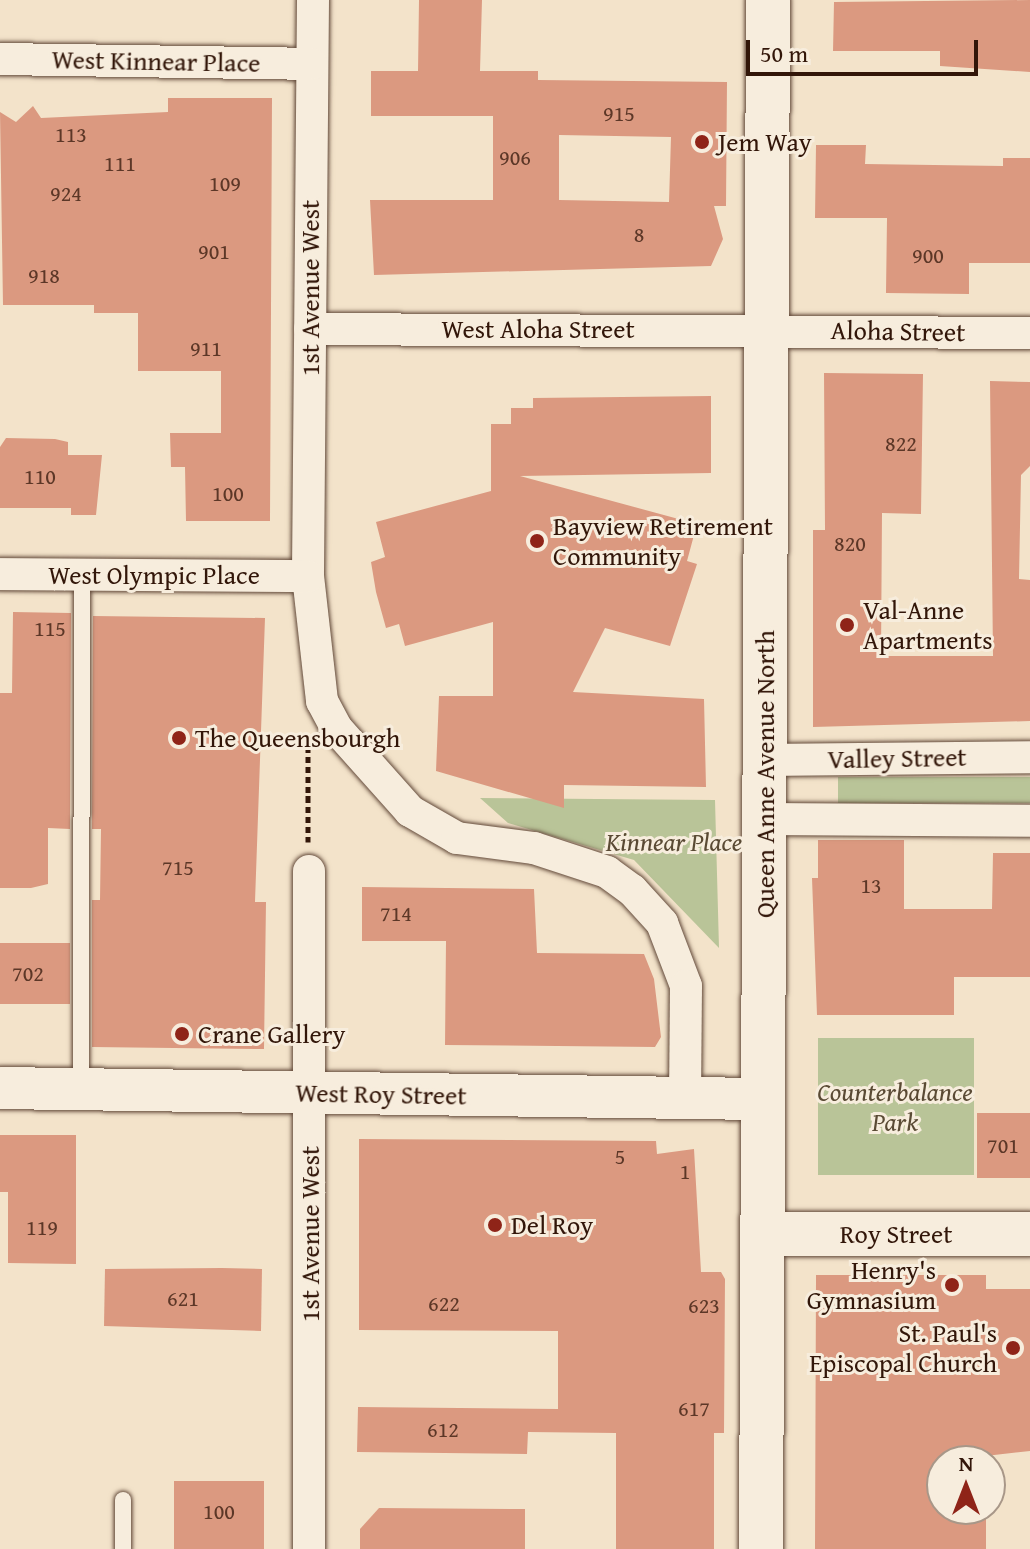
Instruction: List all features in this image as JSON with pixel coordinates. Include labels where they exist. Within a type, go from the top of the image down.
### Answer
[{"type":"main road","name":"Queen Anne Avenue North","points":[[761,1549],[768,0]]},
{"type":"main road","name":"Roy Street","points":[[762,1234],[1030,1234]]},
{"type":"street","name":"1st Avenue West","points":[[313,0],[308,576],[322,701],[337,729],[410,811],[457,838],[534,848],[607,872],[662,923],[686,986],[685,1098]]},
{"type":"street","name":"West Kinnear Place","points":[[0,59],[311,64]]},
{"type":"street","name":"West Aloha Street","points":[[310,329],[767,329]]},
{"type":"street","name":"Aloha Street","points":[[767,329],[1030,333]]},
{"type":"street","name":"West Olympic Place","points":[[0,574],[308,576]]},
{"type":"street","name":"Valley Street","points":[[764,760],[1030,757]]},
{"type":"street","points":[[765,819],[1030,821]]},
{"type":"street","name":"1st Avenue West","points":[[309,871],[309,1549]]},
{"type":"street","name":"West Roy Street","points":[[0,1088],[762,1099]]},
{"type":"lane","points":[[81,1089],[82,574]]},
{"type":"lane","points":[[123,1500],[123,1549]]},
{"type":"path","points":[[308,739],[308,835]]},
{"type":"green space","points":[[838,777],[1030,777],[1030,803],[838,803]]},
{"type":"green space","name":"Kinnear Place","points":[[480,798],[715,800],[719,948],[634,860],[508,823]]},
{"type":"green space","name":"Counterbalance Park","points":[[818,1038],[974,1038],[974,1175],[818,1175]]},
{"type":"building","points":[[419,0],[482,0],[480,71],[538,71],[538,80],[727,82],[726,206],[714,206],[723,239],[711,266],[374,275],[370,200],[493,200],[493,116],[371,116],[371,71],[418,71]],"holes":[[[559,135],[671,137],[669,202],[559,200]]]},
{"type":"building","points":[[1030,0],[1030,72],[940,66],[940,51],[833,51],[834,2]]},
{"type":"building","points":[[168,98],[272,98],[270,521],[186,521],[185,467],[171,467],[170,433],[221,433],[221,371],[138,371],[138,313],[94,313],[94,305],[3,305],[0,112],[16,122],[33,106],[41,118],[168,112]]},
{"type":"building","points":[[816,145],[866,145],[865,164],[1003,166],[1003,158],[1030,158],[1030,263],[969,263],[969,294],[886,293],[887,218],[815,218]]},
{"type":"building","points":[[824,373],[923,374],[921,514],[882,513],[881,656],[993,656],[990,381],[1030,382],[1030,466],[1021,475],[1019,579],[1030,580],[1030,721],[813,727],[813,530],[825,530]]},
{"type":"building","points":[[711,396],[711,473],[520,476],[697,524],[687,561],[697,564],[670,646],[605,628],[573,692],[704,699],[706,787],[564,785],[564,808],[436,771],[439,696],[493,696],[493,622],[405,646],[399,624],[386,628],[376,592],[371,562],[385,557],[376,522],[491,491],[491,424],[511,424],[511,408],[533,408],[533,398]]},
{"type":"building","points":[[6,438],[55,439],[68,442],[68,455],[102,455],[96,515],[71,515],[71,508],[0,508],[0,447]]},
{"type":"building","points":[[13,612],[71,613],[70,829],[48,828],[48,884],[31,888],[0,888],[0,693],[12,693]]},
{"type":"building","points":[[93,616],[265,618],[255,902],[266,902],[264,1049],[92,1047],[92,900],[100,900],[101,829],[92,829]]},
{"type":"building","points":[[818,840],[904,840],[904,909],[992,909],[993,853],[1030,853],[1030,977],[954,977],[954,1015],[817,1015],[812,878],[818,878]]},
{"type":"building","points":[[362,887],[534,889],[537,953],[644,954],[654,979],[661,1037],[655,1047],[445,1045],[446,941],[362,941]]},
{"type":"building","points":[[0,943],[70,943],[70,1004],[0,1004]]},
{"type":"building","points":[[977,1113],[1030,1113],[1030,1178],[977,1178]]},
{"type":"building","points":[[0,1135],[76,1135],[76,1264],[8,1263],[8,1192],[0,1192]]},
{"type":"building","points":[[359,1139],[656,1141],[657,1154],[694,1149],[701,1272],[721,1272],[725,1279],[724,1433],[714,1433],[714,1549],[616,1549],[616,1433],[528,1432],[527,1454],[357,1452],[358,1407],[558,1409],[558,1331],[359,1330]]},
{"type":"building","points":[[105,1269],[262,1269],[261,1331],[104,1326]]},
{"type":"building","points":[[816,1275],[986,1275],[986,1289],[1030,1289],[1030,1451],[1006,1454],[1006,1445],[926,1445],[926,1525],[986,1525],[986,1549],[815,1549]]},
{"type":"building","points":[[174,1481],[264,1481],[264,1549],[174,1549]]},
{"type":"building","points":[[379,1508],[525,1509],[525,1549],[360,1549],[360,1529]]},
{"type":"place","name":"Jem Way","points":[[702,142]]},
{"type":"place","name":"Bayview Retirement Community","points":[[537,541]]},
{"type":"place","name":"Val-Anne Apartments","points":[[847,625]]},
{"type":"place","name":"The Queensbourgh","points":[[179,738]]},
{"type":"place","name":"Crane Gallery","points":[[182,1034]]},
{"type":"place","name":"Del Roy","points":[[495,1225]]},
{"type":"place","name":"Henry's Gymnasium","points":[[952,1285]]},
{"type":"place","name":"St. Paul's Episcopal Church","points":[[1013,1348]]}]
